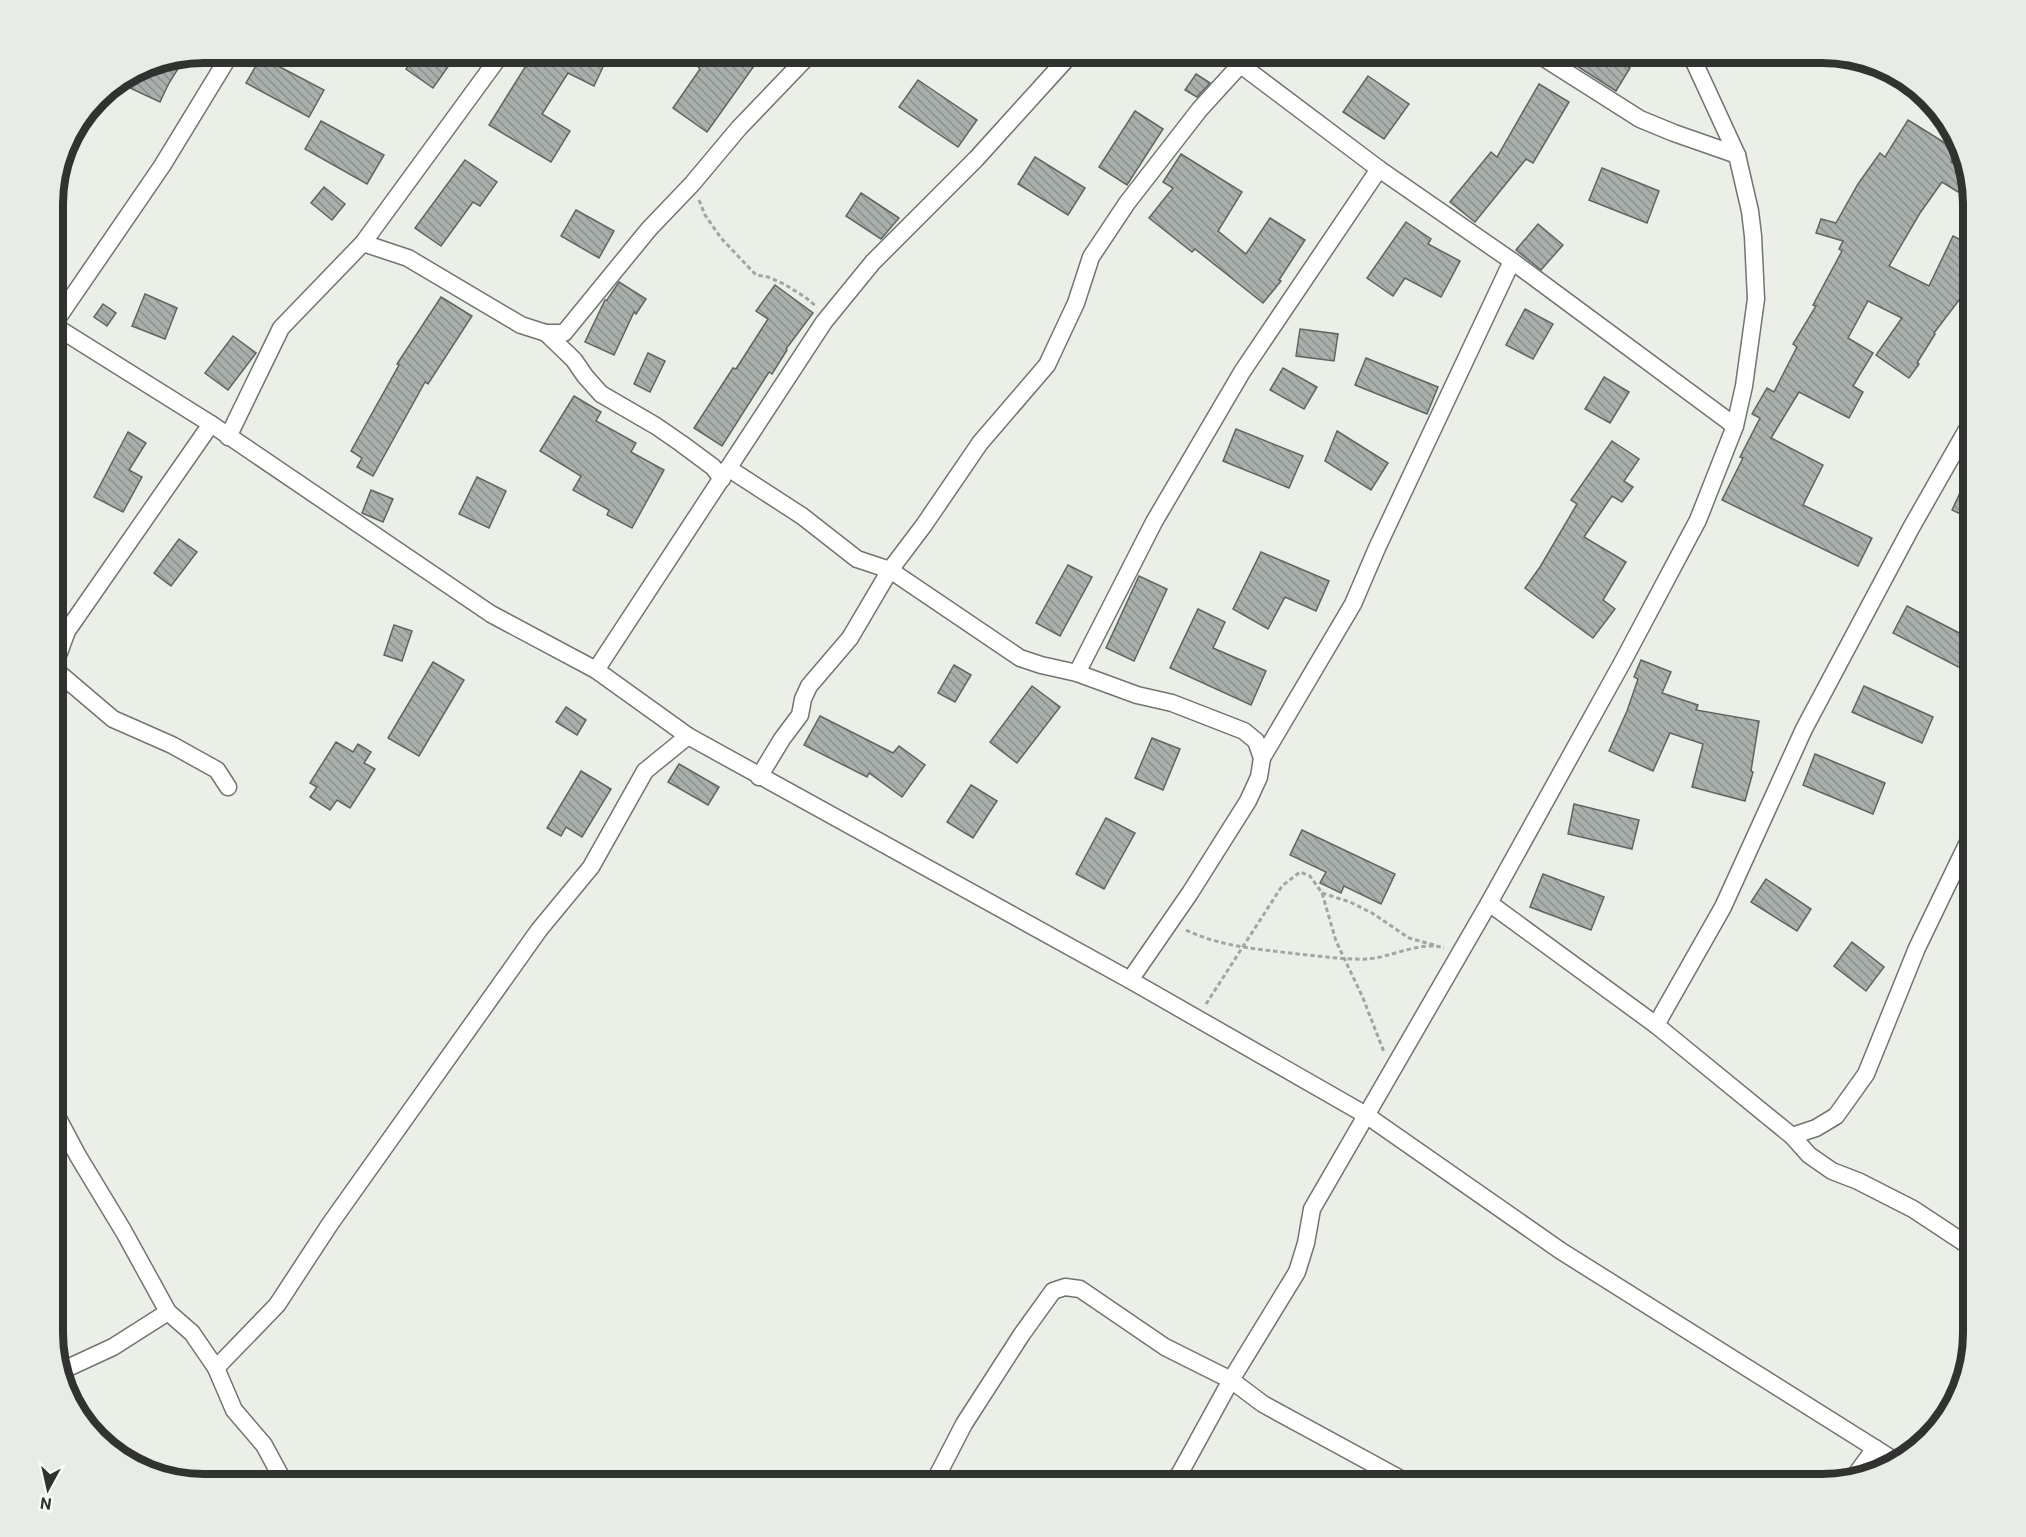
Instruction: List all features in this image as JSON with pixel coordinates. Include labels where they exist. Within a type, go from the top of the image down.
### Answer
[{"type":"street","points":[[63,310],[162,166],[224,63]]},
{"type":"street","points":[[228,437],[281,328],[363,243],[494,63]]},
{"type":"street","points":[[363,243],[408,258],[521,325],[546,333],[564,333],[649,229],[801,63]]},
{"type":"street","points":[[596,670],[824,322],[873,262],[976,159],[1062,63]]},
{"type":"street","points":[[1553,63],[1640,119],[1737,155]]},
{"type":"street","points":[[1179,1474],[1231,1380],[1297,1272],[1306,1243],[1312,1209],[1489,903],[1698,520],[1735,426],[1744,386],[1756,300],[1750,211],[1737,155],[1695,63]]},
{"type":"street","points":[[759,777],[800,715],[803,699],[809,686],[850,639],[890,570],[924,525],[980,442],[1047,365],[1076,303],[1091,257],[1127,203],[1200,109],[1241,64],[1379,169],[1512,261],[1735,426]]},
{"type":"street","points":[[1077,673],[1154,522],[1242,372],[1379,169]]},
{"type":"street","points":[[1130,980],[1248,801],[1259,777],[1262,758],[1353,604],[1512,261]]},
{"type":"street","points":[[63,331],[211,424],[491,614],[596,670],[688,736],[1130,980],[1366,1115],[1561,1251],[1888,1457]]},
{"type":"street","points":[[546,333],[568,354],[601,394],[674,438],[713,466],[802,516],[857,559],[890,570],[1020,658],[1077,673],[1137,695],[1172,703],[1244,731],[1256,741],[1262,758]]},
{"type":"street","points":[[63,623],[211,424]]},
{"type":"street","points":[[1656,1024],[1723,907],[1804,729],[1911,528],[1963,438]]},
{"type":"street","points":[[63,676],[113,719],[172,745],[217,770],[228,786]]},
{"type":"street","points":[[216,1368],[277,1305],[330,1224],[539,930],[591,867],[645,771],[688,736]]},
{"type":"street","points":[[1792,1136],[1816,1128],[1836,1116],[1866,1074],[1917,948],[1963,854]]},
{"type":"street","points":[[1489,903],[1656,1024],[1792,1136],[1809,1155],[1832,1171],[1858,1181],[1913,1209],[1963,1242]]},
{"type":"street","points":[[63,1127],[168,1312],[192,1333],[216,1368],[234,1410],[264,1445],[277,1474]]},
{"type":"street","points":[[939,1474],[964,1424],[1022,1334],[1053,1291],[1065,1287],[1080,1289],[1165,1347],[1231,1380],[1263,1404],[1390,1474]]},
{"type":"street","points":[[68,1368],[113,1347],[168,1312]]},
{"type":"street","points":[[1860,1468],[1875,1448]]},
{"type":"path","points":[[692,184],[705,215],[721,238],[756,275],[768,277],[805,297],[817,307],[824,322]]},
{"type":"path","points":[[1197,1018],[1282,886],[1300,872],[1310,876],[1322,893],[1336,941],[1363,998],[1392,1070]]},
{"type":"path","points":[[1322,893],[1350,902],[1372,913],[1409,938],[1439,946],[1459,955]]},
{"type":"path","points":[[1167,927],[1183,929],[1220,944],[1344,959],[1369,959],[1439,946]]},
{"type":"building","points":[[258,63],[272,63],[324,90],[309,117],[246,83]]},
{"type":"building","points":[[410,63],[450,64],[433,88],[406,69]]},
{"type":"building","points":[[532,63],[605,63],[594,86],[568,73],[542,114],[570,131],[551,162],[489,125],[527,64],[530,66]]},
{"type":"building","points":[[695,63],[750,63],[754,66],[707,132],[673,108],[700,69]]},
{"type":"building","points":[[1572,63],[1622,63],[1630,68],[1616,91]]},
{"type":"building","points":[[180,65],[169,83],[160,102],[127,87],[150,74]]},
{"type":"building","points":[[1196,74],[1210,83],[1197,97],[1185,90]]},
{"type":"building","points":[[1368,76],[1409,104],[1384,139],[1343,112]]},
{"type":"building","points":[[918,80],[977,120],[958,147],[899,107]]},
{"type":"building","points":[[1539,84],[1569,102],[1533,163],[1526,159],[1475,222],[1450,202],[1491,152],[1497,157]]},
{"type":"building","points":[[1135,111],[1163,129],[1127,185],[1099,167]]},
{"type":"building","points":[[1908,120],[1950,146],[1955,156],[1951,162],[1958,166],[1962,185],[1958,192],[1942,182],[1920,213],[1889,266],[1929,286],[1953,236],[1963,241],[1963,303],[1959,300],[1934,333],[1917,363],[1919,364],[1909,378],[1876,355],[1902,318],[1868,301],[1848,338],[1873,353],[1853,386],[1863,392],[1849,418],[1799,392],[1771,438],[1823,465],[1803,505],[1872,538],[1858,566],[1722,500],[1760,418],[1752,414],[1767,388],[1774,392],[1797,347],[1793,344],[1816,306],[1813,305],[1842,251],[1839,249],[1843,241],[1816,233],[1821,219],[1836,223],[1858,184],[1880,153],[1885,157]]},
{"type":"building","points":[[321,121],[384,155],[367,184],[305,149]]},
{"type":"building","points":[[1181,154],[1242,192],[1218,231],[1246,254],[1270,218],[1305,240],[1279,280],[1281,281],[1263,303],[1195,249],[1192,252],[1149,218],[1173,188],[1163,182]]},
{"type":"building","points":[[1035,157],[1085,188],[1068,215],[1018,184]]},
{"type":"building","points":[[465,160],[497,182],[480,206],[473,202],[441,246],[415,228]]},
{"type":"building","points":[[1602,168],[1659,191],[1647,223],[1589,200]]},
{"type":"building","points":[[324,187],[345,204],[332,220],[311,203]]},
{"type":"building","points":[[861,193],[899,218],[881,239],[846,216]]},
{"type":"building","points":[[576,210],[614,231],[599,258],[561,236]]},
{"type":"building","points":[[1406,222],[1431,239],[1428,244],[1460,261],[1441,297],[1405,278],[1393,296],[1367,278]]},
{"type":"building","points":[[1538,224],[1563,245],[1541,270],[1516,250]]},
{"type":"building","points":[[619,282],[646,299],[636,314],[634,312],[614,355],[585,342],[605,300]]},
{"type":"building","points":[[775,285],[813,313],[786,349],[772,374],[769,372],[722,446],[694,428],[768,319],[756,311]]},
{"type":"building","points":[[145,294],[177,308],[165,339],[132,326]]},
{"type":"building","points":[[441,297],[472,316],[428,384],[425,382],[373,476],[357,467],[362,458],[351,451],[399,365],[397,364]]},
{"type":"building","points":[[103,304],[116,313],[107,326],[94,317]]},
{"type":"building","points":[[1525,309],[1553,324],[1533,359],[1506,345]]},
{"type":"building","points":[[1300,329],[1338,334],[1334,361],[1296,356]]},
{"type":"building","points":[[233,336],[256,353],[228,390],[205,373]]},
{"type":"building","points":[[648,353],[665,361],[650,392],[634,384]]},
{"type":"building","points":[[1366,358],[1438,387],[1427,414],[1355,385]]},
{"type":"building","points":[[1283,368],[1317,387],[1304,409],[1270,390]]},
{"type":"building","points":[[1604,377],[1629,392],[1610,423],[1585,409]]},
{"type":"building","points":[[574,396],[601,412],[596,421],[636,443],[631,452],[664,470],[632,528],[607,515],[609,510],[573,490],[581,476],[540,451]]},
{"type":"building","points":[[1236,429],[1303,456],[1289,488],[1223,461]]},
{"type":"building","points":[[1337,431],[1388,463],[1371,490],[1325,461]]},
{"type":"building","points":[[128,432],[146,443],[129,470],[142,477],[123,512],[94,497]]},
{"type":"building","points":[[1612,441],[1639,459],[1624,481],[1633,487],[1622,502],[1612,496],[1584,537],[1626,562],[1603,600],[1615,609],[1593,638],[1525,588],[1577,504],[1571,500]]},
{"type":"building","points":[[477,477],[506,491],[489,528],[459,514]]},
{"type":"building","points":[[1963,486],[1963,515],[1952,510]]},
{"type":"building","points":[[371,490],[393,499],[383,522],[362,513]]},
{"type":"building","points":[[179,539],[197,552],[171,586],[154,573]]},
{"type":"building","points":[[1261,552],[1329,581],[1316,611],[1285,597],[1268,629],[1233,609]]},
{"type":"building","points":[[1068,565],[1092,577],[1060,636],[1036,623]]},
{"type":"building","points":[[1139,576],[1167,589],[1134,661],[1106,648]]},
{"type":"building","points":[[1907,606],[1963,635],[1963,669],[1893,633]]},
{"type":"building","points":[[1198,609],[1225,622],[1213,648],[1266,671],[1251,705],[1170,668]]},
{"type":"building","points":[[394,625],[412,631],[402,661],[384,655]]},
{"type":"building","points":[[1641,660],[1671,672],[1662,693],[1698,705],[1696,710],[1759,721],[1751,771],[1753,772],[1745,801],[1692,787],[1703,744],[1670,733],[1653,771],[1609,751],[1627,711],[1638,679],[1634,677]]},
{"type":"building","points":[[433,662],[464,680],[419,756],[388,738]]},
{"type":"building","points":[[954,665],[971,675],[955,702],[938,693]]},
{"type":"building","points":[[1032,686],[1060,707],[1017,763],[990,742]]},
{"type":"building","points":[[1864,686],[1933,717],[1922,743],[1852,712]]},
{"type":"building","points":[[566,707],[586,720],[577,735],[556,722]]},
{"type":"building","points":[[820,716],[893,753],[899,746],[925,765],[902,797],[869,773],[867,777],[804,745]]},
{"type":"building","points":[[1152,738],[1180,749],[1163,790],[1135,778]]},
{"type":"building","points":[[336,742],[353,752],[358,744],[371,752],[364,763],[375,769],[350,808],[337,800],[330,810],[310,797],[317,787],[310,783]]},
{"type":"building","points":[[1815,754],[1885,783],[1873,814],[1803,785]]},
{"type":"building","points":[[679,764],[719,787],[708,805],[668,782]]},
{"type":"building","points":[[581,771],[611,789],[582,837],[566,827],[561,836],[547,828]]},
{"type":"building","points":[[971,785],[997,801],[973,838],[947,822]]},
{"type":"building","points":[[1574,804],[1639,820],[1632,849],[1568,834]]},
{"type":"building","points":[[1106,818],[1135,833],[1104,889],[1076,874]]},
{"type":"building","points":[[1302,830],[1395,874],[1381,904],[1344,886],[1341,893],[1320,883],[1326,872],[1290,855]]},
{"type":"building","points":[[1543,874],[1604,897],[1591,930],[1530,907]]},
{"type":"building","points":[[1766,879],[1811,909],[1797,931],[1751,902]]},
{"type":"building","points":[[1852,942],[1884,967],[1866,991],[1834,966]]}]
